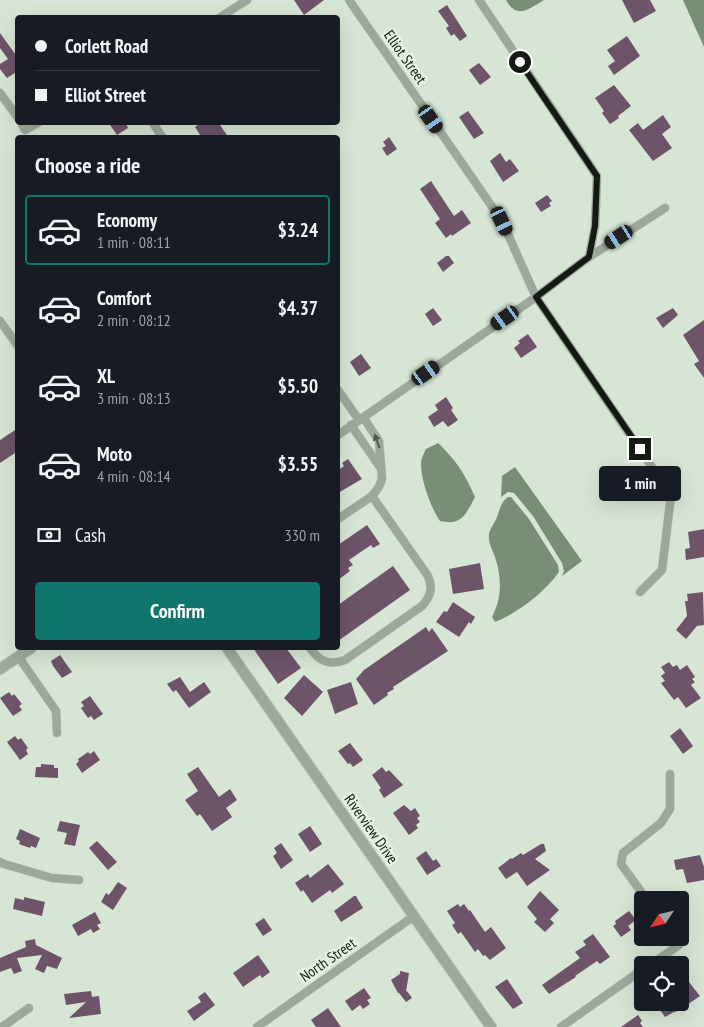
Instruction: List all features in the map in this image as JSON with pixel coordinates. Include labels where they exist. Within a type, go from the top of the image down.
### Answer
[{"type":"street","points":[[224,15],[247,0]]},
{"type":"street","name":"Elliot Street","points":[[349,0],[502,221],[536,297],[671,495],[662,570],[640,592]]},
{"type":"street","points":[[479,0],[597,176],[595,226],[589,257]]},
{"type":"street","points":[[0,93],[15,114]]},
{"type":"street","points":[[22,125],[26,130],[34,125]]},
{"type":"street","points":[[340,433],[536,297],[589,257],[665,208]]},
{"type":"street","points":[[0,321],[15,342]]},
{"type":"street","points":[[340,393],[379,441],[382,479],[372,496],[340,519]]},
{"type":"street","points":[[351,425],[381,469]]},
{"type":"street","points":[[312,650],[325,662],[332,663],[345,660],[422,606],[431,593],[431,584],[428,576],[372,496]]},
{"type":"street","points":[[0,669],[27,650]]},
{"type":"street","name":"Riverview Drive","points":[[227,650],[491,1027]]},
{"type":"street","points":[[18,656],[56,712],[57,733]]},
{"type":"street","points":[[640,891],[621,864],[623,853],[661,823],[670,809],[670,774]]},
{"type":"street","points":[[0,862],[52,878],[79,880]]},
{"type":"street","name":"North Street","points":[[257,1027],[414,916]]},
{"type":"street","points":[[663,956],[678,946]]},
{"type":"street","points":[[561,1027],[634,976]]},
{"type":"street","points":[[2,1027],[29,1008]]},
{"type":"shaded area","points":[[506,0],[544,0],[524,11],[519,11],[514,10]]},
{"type":"shaded area","points":[[683,0],[704,0],[704,47]]},
{"type":"shaded area","points":[[438,443],[460,468],[475,497],[466,513],[453,522],[440,521],[430,502],[423,478],[421,464],[426,449]]},
{"type":"shaded area","points":[[515,467],[582,561],[562,576],[564,571],[562,563],[533,516],[514,493],[508,492],[501,497],[502,476]]},
{"type":"shaded area","points":[[508,497],[511,497],[529,519],[558,565],[559,572],[530,601],[513,613],[495,622],[492,617],[498,603],[500,580],[489,534],[502,503]]},
{"type":"building","points":[[294,0],[324,0],[304,15]]},
{"type":"building","points":[[622,0],[650,0],[656,11],[634,23]]},
{"type":"building","points":[[447,5],[467,36],[460,41],[454,34],[451,36],[446,28],[449,26],[438,11]]},
{"type":"building","points":[[0,33],[15,54],[15,73],[7,78],[0,69],[0,64],[8,59],[0,48]]},
{"type":"building","points":[[627,36],[640,56],[614,75],[608,66],[615,61],[607,50]]},
{"type":"building","points":[[479,63],[491,77],[480,85],[469,70]]},
{"type":"building","points":[[614,85],[631,106],[610,124],[595,98]]},
{"type":"building","points":[[468,111],[484,133],[474,139],[459,117]]},
{"type":"building","points":[[663,115],[671,127],[662,134],[672,148],[653,161],[629,130],[638,123],[643,130]]},
{"type":"building","points":[[110,125],[126,125],[128,128],[117,135]]},
{"type":"building","points":[[198,125],[220,125],[227,135],[200,135],[195,127]]},
{"type":"building","points":[[389,137],[397,149],[387,156],[382,148],[386,146],[383,142]]},
{"type":"building","points":[[500,153],[506,162],[510,159],[519,171],[503,182],[490,161]]},
{"type":"building","points":[[431,181],[454,216],[462,210],[471,223],[446,238],[435,223],[440,219],[420,189]]},
{"type":"building","points":[[547,195],[552,201],[549,203],[551,206],[541,212],[535,203]]},
{"type":"building","points":[[446,256],[449,256],[454,263],[443,272],[437,263]]},
{"type":"building","points":[[433,308],[442,320],[433,326],[425,314]]},
{"type":"building","points":[[673,308],[678,315],[663,328],[656,318]]},
{"type":"building","points":[[704,320],[704,378],[694,364],[699,361],[683,335]]},
{"type":"building","points":[[528,334],[537,347],[521,358],[514,348],[520,343],[518,341]]},
{"type":"building","points":[[361,354],[371,368],[359,376],[350,362]]},
{"type":"building","points":[[446,397],[453,408],[451,410],[458,420],[448,427],[443,421],[434,427],[428,417],[438,410],[435,405]]},
{"type":"building","points":[[15,430],[15,453],[0,463],[0,440]]},
{"type":"building","points":[[348,459],[362,479],[340,492],[340,469],[344,466],[342,463]]},
{"type":"building","points":[[367,525],[380,544],[373,548],[371,545],[349,560],[353,565],[348,568],[350,571],[340,578],[340,544]]},
{"type":"building","points":[[704,529],[704,557],[686,560],[685,549],[690,548],[688,532]]},
{"type":"building","points":[[480,563],[484,589],[453,594],[449,569]]},
{"type":"building","points":[[393,566],[410,590],[340,640],[340,604]]},
{"type":"building","points":[[703,592],[704,625],[697,626],[686,639],[676,630],[687,616],[685,601],[688,601],[687,594]]},
{"type":"building","points":[[453,602],[475,617],[471,624],[469,622],[459,637],[436,622],[444,611],[447,612]]},
{"type":"building","points":[[426,627],[429,632],[432,628],[448,651],[393,687],[394,689],[387,693],[388,695],[374,705],[356,679],[364,670]]},
{"type":"building","points":[[254,650],[288,650],[301,668],[278,684]]},
{"type":"building","points":[[60,655],[72,672],[62,678],[51,661]]},
{"type":"building","points":[[669,662],[673,667],[677,665],[680,670],[687,665],[695,677],[692,679],[695,682],[691,685],[701,698],[686,708],[678,697],[674,700],[661,683],[665,681],[661,676],[665,673],[661,667]]},
{"type":"building","points":[[304,675],[323,692],[302,716],[284,698]]},
{"type":"building","points":[[180,677],[190,692],[204,682],[211,692],[189,708],[176,690],[173,692],[167,684]]},
{"type":"building","points":[[351,682],[358,704],[335,714],[327,690]]},
{"type":"building","points":[[9,692],[12,696],[14,694],[22,704],[19,706],[22,710],[13,716],[0,698]]},
{"type":"building","points":[[90,696],[103,714],[94,720],[91,716],[88,718],[81,708],[84,706],[81,702]]},
{"type":"building","points":[[680,728],[693,746],[683,754],[670,736]]},
{"type":"building","points":[[15,736],[18,740],[21,738],[28,748],[26,750],[28,754],[20,760],[7,742]]},
{"type":"building","points":[[350,743],[363,760],[353,767],[350,763],[348,764],[338,751]]},
{"type":"building","points":[[94,751],[100,760],[82,773],[76,764],[79,761],[78,759],[88,752],[90,754]]},
{"type":"building","points":[[41,764],[54,765],[54,768],[58,768],[58,778],[35,777],[36,767],[41,767]]},
{"type":"building","points":[[198,767],[219,797],[230,789],[237,800],[226,808],[232,817],[212,831],[200,814],[197,816],[185,800],[198,791],[187,774]]},
{"type":"building","points":[[382,767],[386,772],[389,770],[403,785],[384,798],[379,790],[381,788],[372,775]]},
{"type":"building","points":[[404,805],[411,811],[415,808],[420,816],[417,818],[420,822],[416,825],[418,828],[409,835],[393,813]]},
{"type":"building","points":[[60,821],[80,825],[75,846],[64,844],[67,833],[57,831]]},
{"type":"building","points":[[310,826],[322,844],[310,852],[298,834]]},
{"type":"building","points":[[20,829],[40,838],[36,848],[19,844],[20,841],[16,839]]},
{"type":"building","points":[[97,841],[117,862],[108,870],[89,848]]},
{"type":"building","points":[[281,843],[293,860],[281,869],[273,856],[277,853],[274,848]]},
{"type":"building","points":[[544,844],[546,851],[535,859],[550,870],[527,886],[517,872],[506,879],[498,868],[511,858],[521,853],[523,855]]},
{"type":"building","points":[[426,851],[433,861],[436,859],[441,866],[427,875],[416,858]]},
{"type":"building","points":[[700,855],[704,867],[704,880],[687,883],[683,869],[676,870],[674,860]]},
{"type":"building","points":[[328,864],[344,884],[332,893],[330,890],[312,903],[303,890],[301,892],[295,883],[308,874],[310,878]]},
{"type":"building","points":[[118,882],[127,888],[113,910],[101,902],[106,893],[109,895]]},
{"type":"building","points":[[540,891],[559,910],[550,919],[554,923],[545,932],[534,922],[537,919],[527,907]]},
{"type":"building","points":[[356,896],[363,908],[341,922],[334,911]]},
{"type":"building","points":[[24,897],[45,902],[42,916],[13,909],[15,898],[24,900]]},
{"type":"building","points":[[458,904],[460,907],[464,904],[470,910],[485,932],[491,927],[506,948],[490,960],[485,955],[483,956],[478,949],[475,952],[461,932],[458,934],[452,925],[455,923],[447,911]]},
{"type":"building","points":[[629,911],[634,917],[634,922],[628,926],[631,930],[621,937],[613,926],[616,924],[615,921]]},
{"type":"building","points":[[95,912],[101,923],[97,925],[100,929],[93,933],[91,929],[78,936],[72,925]]},
{"type":"building","points":[[264,918],[272,930],[263,936],[255,924]]},
{"type":"building","points":[[593,934],[610,957],[600,964],[597,961],[549,994],[542,985],[580,958],[575,952],[586,945],[583,941]]},
{"type":"building","points":[[35,939],[36,945],[62,958],[57,969],[47,966],[44,973],[35,969],[42,955],[17,958],[22,971],[14,974],[11,968],[0,972],[0,958],[26,947],[25,941]]},
{"type":"building","points":[[258,955],[270,972],[262,978],[260,975],[243,987],[233,973]]},
{"type":"building","points":[[400,971],[409,973],[406,992],[412,998],[406,1002],[398,993],[391,980],[400,974]]},
{"type":"building","points":[[507,979],[523,1003],[513,1009],[495,987]]},
{"type":"building","points":[[689,982],[700,996],[689,1004]]},
{"type":"building","points":[[364,988],[371,998],[367,1000],[370,1004],[363,1009],[360,1005],[352,1011],[345,1001]]},
{"type":"building","points":[[91,991],[92,997],[99,996],[101,1014],[69,1018],[86,1002],[66,1005],[64,994]]},
{"type":"building","points":[[205,992],[215,1005],[194,1021],[187,1011],[201,1002],[198,997]]},
{"type":"building","points":[[328,1008],[341,1027],[316,1027],[311,1020]]},
{"type":"building","points":[[661,1011],[678,1011],[674,1012],[665,1017]]},
{"type":"building","points":[[638,1015],[643,1027],[621,1027]]},
{"type":"route","points":[[520,62],[597,176],[595,226],[589,257],[536,297],[640,449]]}]
